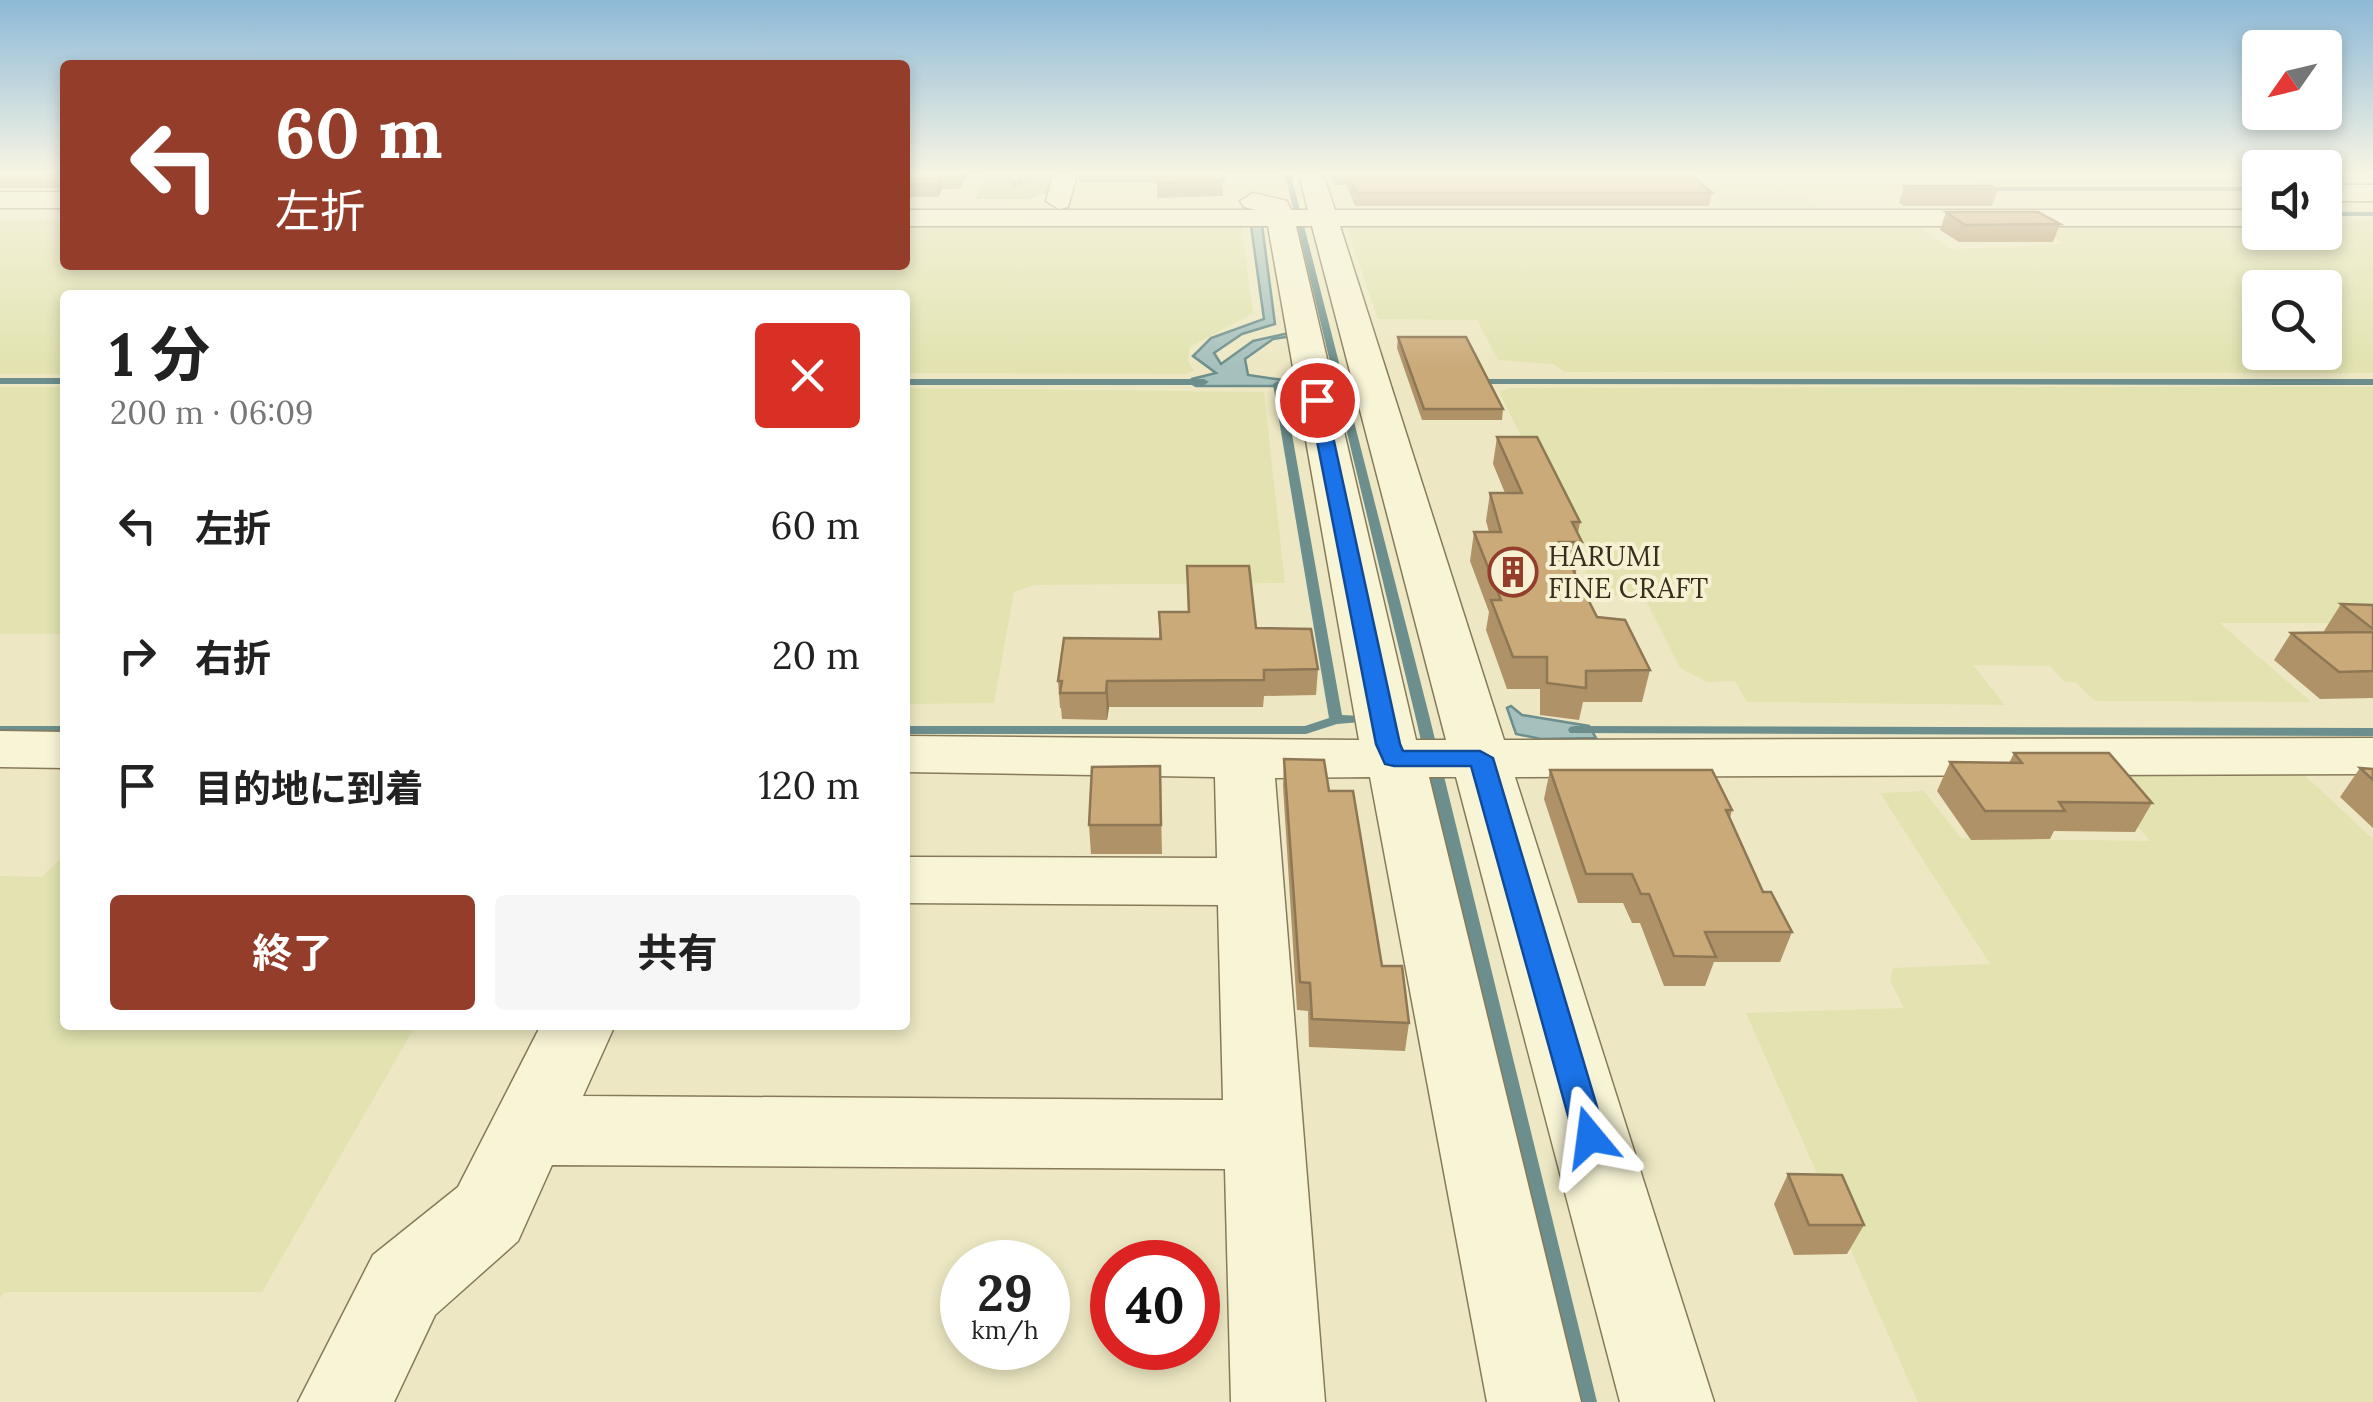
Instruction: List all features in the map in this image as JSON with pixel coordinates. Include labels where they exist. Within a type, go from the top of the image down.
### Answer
[{"type":"street","points":[[1299,236],[1336,363],[1435,758],[1534,1402]]},
{"type":"street","points":[[1336,363],[1435,758],[1667,1402]]},
{"type":"street","points":[[0,750],[60,750]]},
{"type":"street","points":[[910,754],[1244,759],[2373,756]]},
{"type":"street","points":[[1244,759],[1278,1402]]},
{"type":"street","points":[[910,880],[1252,882]]},
{"type":"street","points":[[345,1402],[404,1285],[488,1214],[576,1030]]},
{"type":"street","points":[[530,1130],[1265,1135]]},
{"type":"green space","points":[[0,236],[60,236],[60,270],[910,270],[910,236],[1243,236],[1253,313],[1190,347],[1188,360],[1194,371],[1186,374],[910,373],[910,290],[60,290],[60,374],[0,374]]},
{"type":"green space","points":[[1350,236],[1933,236],[1952,249],[2064,244],[2051,236],[2242,236],[2242,250],[2342,250],[2342,236],[2373,236],[2373,373],[1565,372],[1553,364],[1498,360],[1477,320],[1378,319]]},
{"type":"green space","points":[[0,387],[60,387],[60,634],[0,634]]},
{"type":"green space","points":[[2373,387],[2373,623],[2220,623],[2311,702],[2095,701],[2075,682],[2065,682],[2050,666],[1973,665],[2005,705],[1747,702],[1735,681],[1707,682],[1680,668],[1643,595],[1595,596],[1569,530],[1499,392],[1509,388]]},
{"type":"green space","points":[[910,388],[1264,392],[1285,583],[1035,585],[1014,592],[994,703],[910,704]]},
{"type":"green space","points":[[2083,765],[2299,770],[2373,839],[2373,1402],[1918,1402],[1746,1013],[1904,1008],[1890,981],[1893,968],[1990,964],[1880,793],[1924,791],[1961,838],[2150,841]]},
{"type":"green space","points":[[60,859],[60,1030],[413,1030],[262,1292],[5,1292],[0,1298],[0,876],[42,877]]},
{"type":"water","points":[[1252,236],[1264,236],[1275,324],[1242,334],[1214,353],[1221,364],[1253,341],[1293,332],[1293,336],[1273,339],[1245,359],[1248,375],[1283,380],[1285,386],[1196,386],[1189,382],[1216,373],[1193,356],[1211,338],[1264,319]]},
{"type":"water","points":[[1511,706],[1522,715],[1589,726],[1596,738],[1541,739],[1516,734],[1507,708]]},
{"type":"building","points":[[1398,337],[1466,337],[1503,409],[1424,409]]},
{"type":"building","points":[[1497,437],[1537,437],[1580,522],[1572,522],[1582,542],[1559,542],[1597,617],[1625,620],[1650,670],[1586,671],[1586,688],[1547,683],[1547,657],[1513,657],[1491,600],[1501,600],[1474,532],[1501,532],[1490,493],[1522,493]]},
{"type":"building","points":[[1187,566],[1249,566],[1256,628],[1311,629],[1318,669],[1264,670],[1264,680],[1107,681],[1106,693],[1060,693],[1064,638],[1161,639],[1159,612],[1189,612]]},
{"type":"building","points":[[2341,604],[2373,605],[2373,629]]},
{"type":"building","points":[[2373,632],[2373,671],[2339,672],[2291,633]]},
{"type":"building","points":[[2014,753],[2109,753],[2152,803],[2059,802],[2065,811],[1985,811],[1950,762],[2022,763]]},
{"type":"building","points":[[1284,759],[1324,760],[1329,791],[1353,791],[1382,966],[1402,966],[1409,1023],[1312,1019],[1310,983],[1300,982]]},
{"type":"building","points":[[1160,766],[1161,825],[1089,825],[1092,767]]},
{"type":"building","points":[[2360,768],[2373,769],[2373,780]]},
{"type":"building","points":[[1550,770],[1712,770],[1732,810],[1726,810],[1763,892],[1771,892],[1792,932],[1705,932],[1716,957],[1674,956],[1649,894],[1641,894],[1632,874],[1586,874]]},
{"type":"building","points":[[1788,1174],[1842,1175],[1864,1225],[1809,1225]]},
{"type":"waterway","points":[[1303,236],[1423,719],[1585,1402]]},
{"type":"waterway","points":[[0,381],[60,381]]},
{"type":"waterway","points":[[910,382],[1204,382]]},
{"type":"waterway","points":[[1475,382],[2373,382]]},
{"type":"waterway","points":[[1278,384],[1336,720]]},
{"type":"waterway","points":[[1336,720],[1356,719]]},
{"type":"waterway","points":[[910,730],[1306,730],[1336,720]]},
{"type":"waterway","points":[[0,730],[60,730]]},
{"type":"waterway","points":[[1575,730],[2373,732]]},
{"type":"place","name":"HARUMI FINE CRAFT","points":[[1513,572]]},
{"type":"route","points":[[1317,400],[1388,744],[1394,759],[1480,758],[1590,1137]]}]
